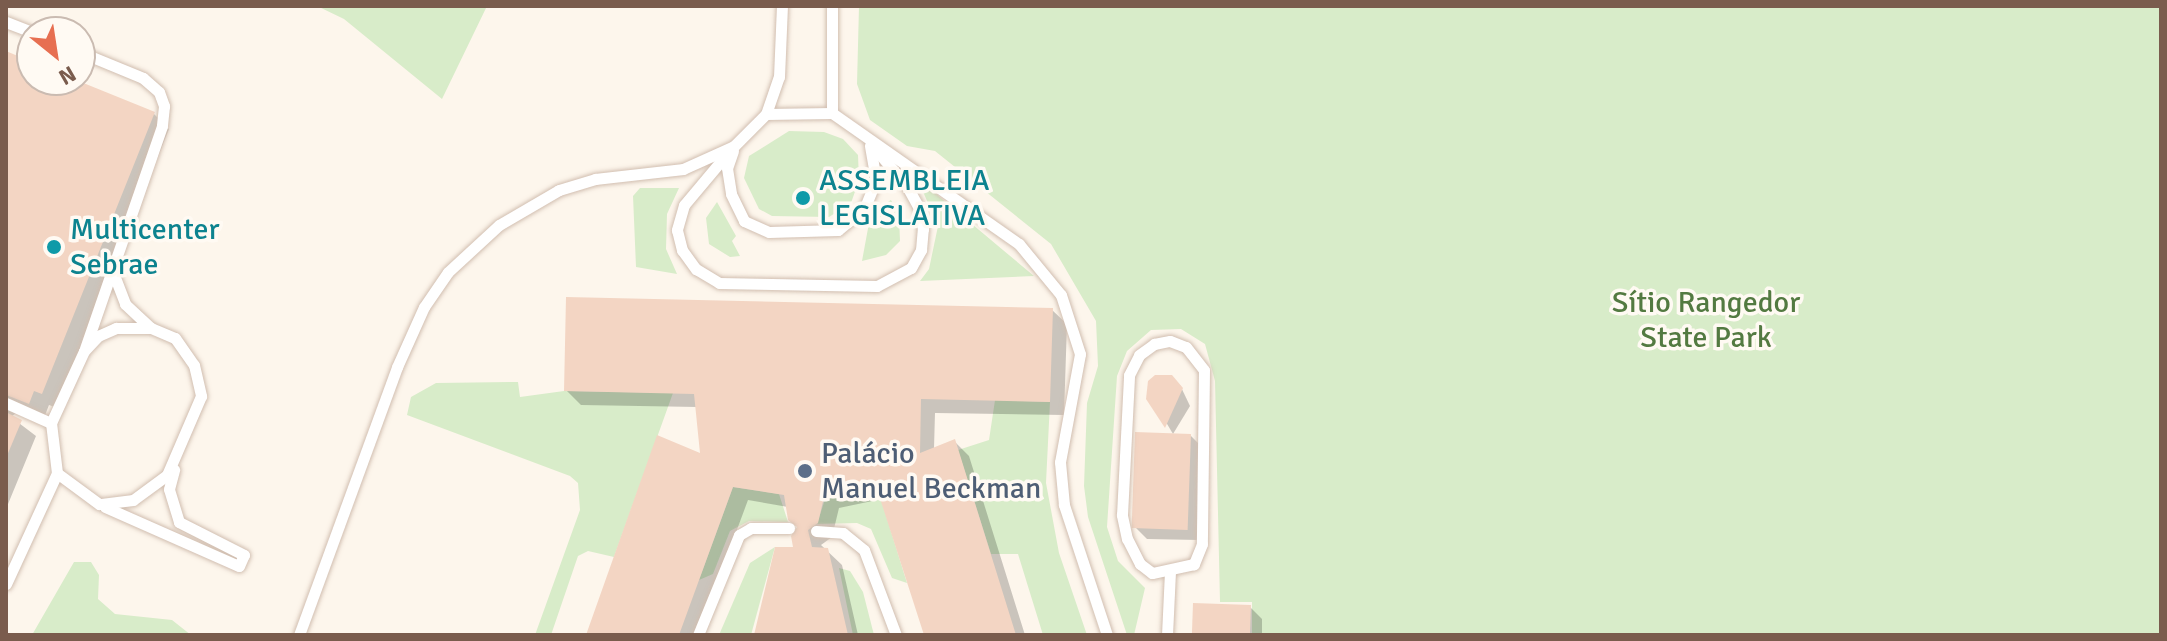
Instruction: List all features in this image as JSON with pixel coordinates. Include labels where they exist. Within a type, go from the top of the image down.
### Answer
[{"type":"lane","points":[[782,6],[779,77],[766,114],[701,181],[684,205],[677,230],[682,250],[696,269],[719,283],[877,286],[894,281],[911,268],[921,250],[919,208],[907,186],[868,139]]},
{"type":"lane","points":[[832,6],[832,113]]},
{"type":"lane","points":[[6,584],[57,473],[51,423],[84,351],[162,126],[164,106],[159,92],[143,78],[96,59]]},
{"type":"lane","points":[[766,114],[832,113],[1019,244],[1061,295],[1080,354],[1060,462],[1064,505],[1107,635]]},
{"type":"lane","points":[[734,146],[727,168],[731,194],[744,221],[769,232],[838,230],[865,207],[876,180],[868,139]]},
{"type":"lane","points":[[299,635],[397,367],[424,307],[448,272],[499,225],[559,190],[595,179],[683,169],[734,146]]},
{"type":"lane","points":[[57,473],[99,504],[239,566],[244,555],[188,530],[174,514],[169,489],[179,454],[199,409],[200,383],[187,350],[151,328],[125,304],[111,267]]},
{"type":"lane","points":[[84,351],[98,336],[116,328],[151,328]]},
{"type":"lane","points":[[1170,341],[1186,347],[1204,370],[1201,555],[1170,572],[1152,573],[1140,564],[1127,539],[1122,515],[1129,375],[1139,355],[1154,344],[1170,341]]},
{"type":"lane","points":[[6,403],[51,423]]},
{"type":"lane","points":[[99,504],[133,500],[151,490],[179,454]]},
{"type":"lane","points":[[698,635],[739,535],[751,528],[789,528]]},
{"type":"lane","points":[[816,531],[843,533],[864,550],[896,635]]},
{"type":"lane","points":[[1167,635],[1170,572]]},
{"type":"green space","points":[[317,6],[487,6],[442,99],[344,19]]},
{"type":"green space","name":"Sítio Rangedor State Park","points":[[859,6],[2161,6],[2161,635],[1252,635],[1252,602],[1220,602],[1215,381],[1205,344],[1181,329],[1151,330],[1127,351],[1117,376],[1107,527],[1118,561],[1145,588],[1134,635],[1127,635],[1088,517],[1084,486],[1087,403],[1098,366],[1096,321],[1051,244],[935,151],[907,146],[870,120],[857,84]]},
{"type":"green space","points":[[789,131],[824,132],[843,139],[858,155],[859,180],[851,203],[829,217],[772,216],[759,209],[744,178],[749,156]]},
{"type":"green space","points":[[917,178],[1034,276],[920,281],[929,269],[938,226]]},
{"type":"green space","points":[[640,188],[679,188],[667,214],[666,249],[677,274],[636,267],[633,196]]},
{"type":"green space","points":[[891,200],[899,217],[900,241],[886,255],[862,261],[869,223],[866,215]]},
{"type":"green space","points":[[717,202],[736,236],[732,241],[740,256],[730,257],[709,244],[706,218]]},
{"type":"green space","points":[[518,382],[520,397],[564,391],[673,393],[614,557],[588,551],[578,556],[551,635],[535,635],[580,510],[578,483],[570,476],[407,415],[411,397],[436,383]]},
{"type":"green space","points":[[995,400],[1050,402],[1046,483],[1059,553],[1087,635],[1043,635],[1018,554],[991,554],[958,450],[989,440]]},
{"type":"green space","points":[[876,483],[907,583],[892,578],[871,529],[857,523],[817,524],[827,493]]},
{"type":"green space","points":[[733,487],[779,494],[788,522],[749,521],[730,531],[713,574],[699,580]]},
{"type":"green space","points":[[775,547],[751,635],[719,635],[750,563]]},
{"type":"green space","points":[[74,562],[91,562],[99,575],[98,599],[115,614],[172,620],[191,635],[32,635]]},
{"type":"green space","points":[[839,568],[850,571],[863,592],[874,635],[853,635]]},
{"type":"building","name":"Multicenter Sebrae","points":[[6,51],[16,55],[16,96],[96,96],[96,88],[155,112],[42,394],[34,391],[29,404],[6,395]]},
{"type":"building","name":"Palácio Manuel Beckman","points":[[566,297],[1053,308],[1050,402],[921,399],[920,453],[955,439],[1016,635],[924,635],[875,483],[825,493],[818,523],[808,530],[812,547],[828,548],[848,635],[754,635],[775,547],[793,547],[791,536],[797,527],[788,520],[784,495],[733,487],[679,635],[586,635],[657,435],[700,453],[694,394],[564,391]]},
{"type":"building","points":[[1155,375],[1172,375],[1183,388],[1165,428],[1146,399],[1148,381]]},
{"type":"building","points":[[6,412],[22,420],[6,458]]},
{"type":"building","points":[[1135,432],[1191,434],[1188,530],[1132,528]]},
{"type":"building","points":[[1193,603],[1251,605],[1250,635],[1192,635]]},
{"type":"place","name":"ASSEMBLEIA LEGISLATIVA","points":[[803,198]]},
{"type":"place","name":"Multicenter Sebrae","points":[[54,247]]},
{"type":"place","name":"Palácio Manuel Beckman","points":[[805,471]]}]
